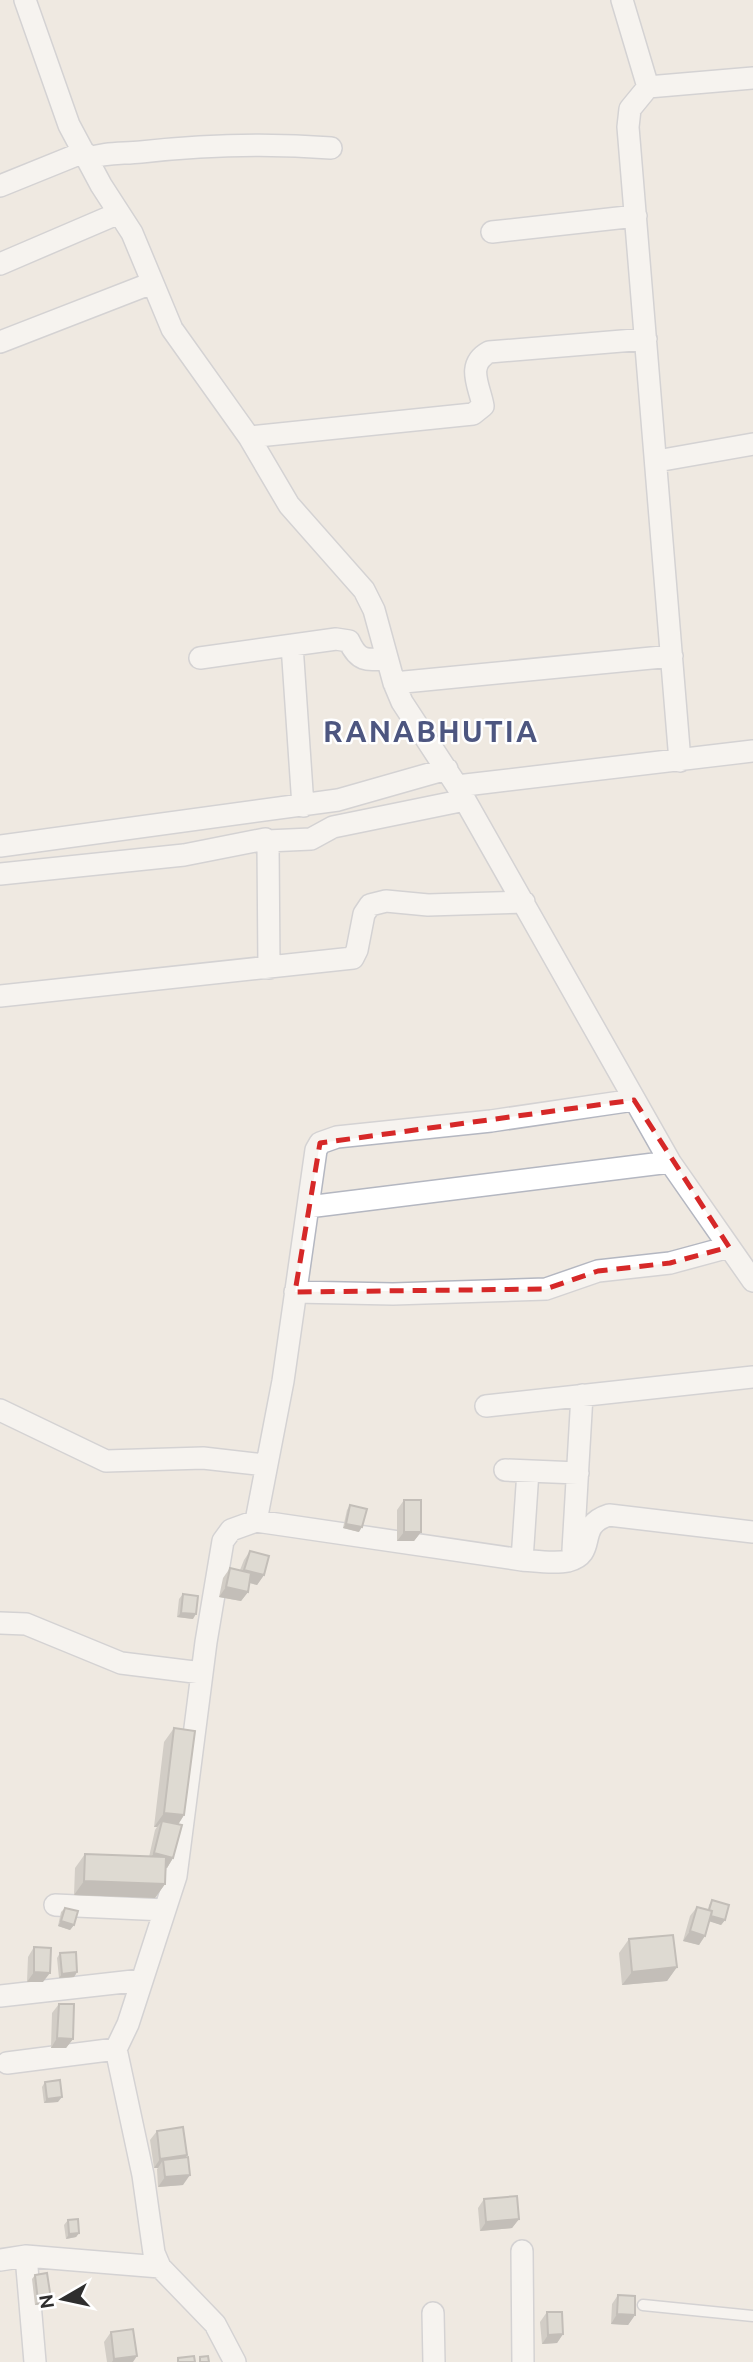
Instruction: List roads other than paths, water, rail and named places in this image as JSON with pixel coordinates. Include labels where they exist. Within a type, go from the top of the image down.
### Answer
[{"type":"street","points":[[25,0],[69,125],[93,155],[119,213],[132,233],[172,329],[248,438],[289,505],[364,590],[374,610],[394,683],[524,902],[670,1162],[753,1282]]},
{"type":"street","points":[[622,0],[648,87]]},
{"type":"street","points":[[680,761],[628,127],[630,109],[648,87],[753,78]]},
{"type":"street","points":[[0,186],[93,155],[228,144],[331,148]]},
{"type":"street","points":[[0,264],[119,213]]},
{"type":"street","points":[[492,232],[636,216]]},
{"type":"street","points":[[0,342],[152,283]]},
{"type":"street","points":[[248,438],[473,414],[482,406],[475,376],[477,362],[489,352],[646,339]]},
{"type":"street","points":[[657,461],[753,444]]},
{"type":"street","points":[[200,658],[344,639],[363,660],[387,658]]},
{"type":"street","points":[[292,645],[303,806]]},
{"type":"street","points":[[394,683],[672,656]]},
{"type":"street","points":[[0,846],[303,806],[387,789],[456,785],[753,751]]},
{"type":"street","points":[[0,874],[184,855],[259,839],[311,839],[333,827],[456,785]]},
{"type":"street","points":[[267,841],[269,968]]},
{"type":"street","points":[[0,996],[353,958],[364,914],[370,905],[524,902]]},
{"type":"street","points":[[256,1521],[283,1381],[316,1150],[326,1140],[491,1121],[634,1100]]},
{"type":"street","points":[[308,1207],[670,1162]]},
{"type":"street","points":[[295,1292],[393,1294],[546,1289],[591,1272],[670,1263],[729,1248]]},
{"type":"street","points":[[486,1406],[753,1377]]},
{"type":"street","points":[[573,1559],[583,1395]]},
{"type":"street","points":[[0,1410],[106,1461],[203,1458],[265,1465]]},
{"type":"street","points":[[505,1470],[578,1473]]},
{"type":"street","points":[[522,1560],[528,1471]]},
{"type":"street","points":[[235,2362],[215,2324],[160,2267],[154,2253],[143,2175],[116,2049],[176,1876],[202,1673],[223,1541],[231,1530],[256,1521],[522,1560],[573,1559],[586,1547],[589,1527],[594,1520],[609,1516],[753,1532]]},
{"type":"street","points":[[0,1623],[26,1624],[121,1663],[202,1673]]},
{"type":"street","points":[[55,1905],[165,1910]]},
{"type":"street","points":[[0,1997],[142,1980]]},
{"type":"street","points":[[7,2063],[116,2049]]},
{"type":"street","points":[[522,2252],[523,2362]]},
{"type":"street","points":[[0,2260],[26,2256],[160,2267]]},
{"type":"street","points":[[26,2256],[35,2362]]},
{"type":"street","points":[[433,2313],[434,2362]]},
{"type":"lane","points":[[643,2305],[753,2316]]},
{"type":"district","name":"RANABHUTIA","points":[[431,732]]}]
